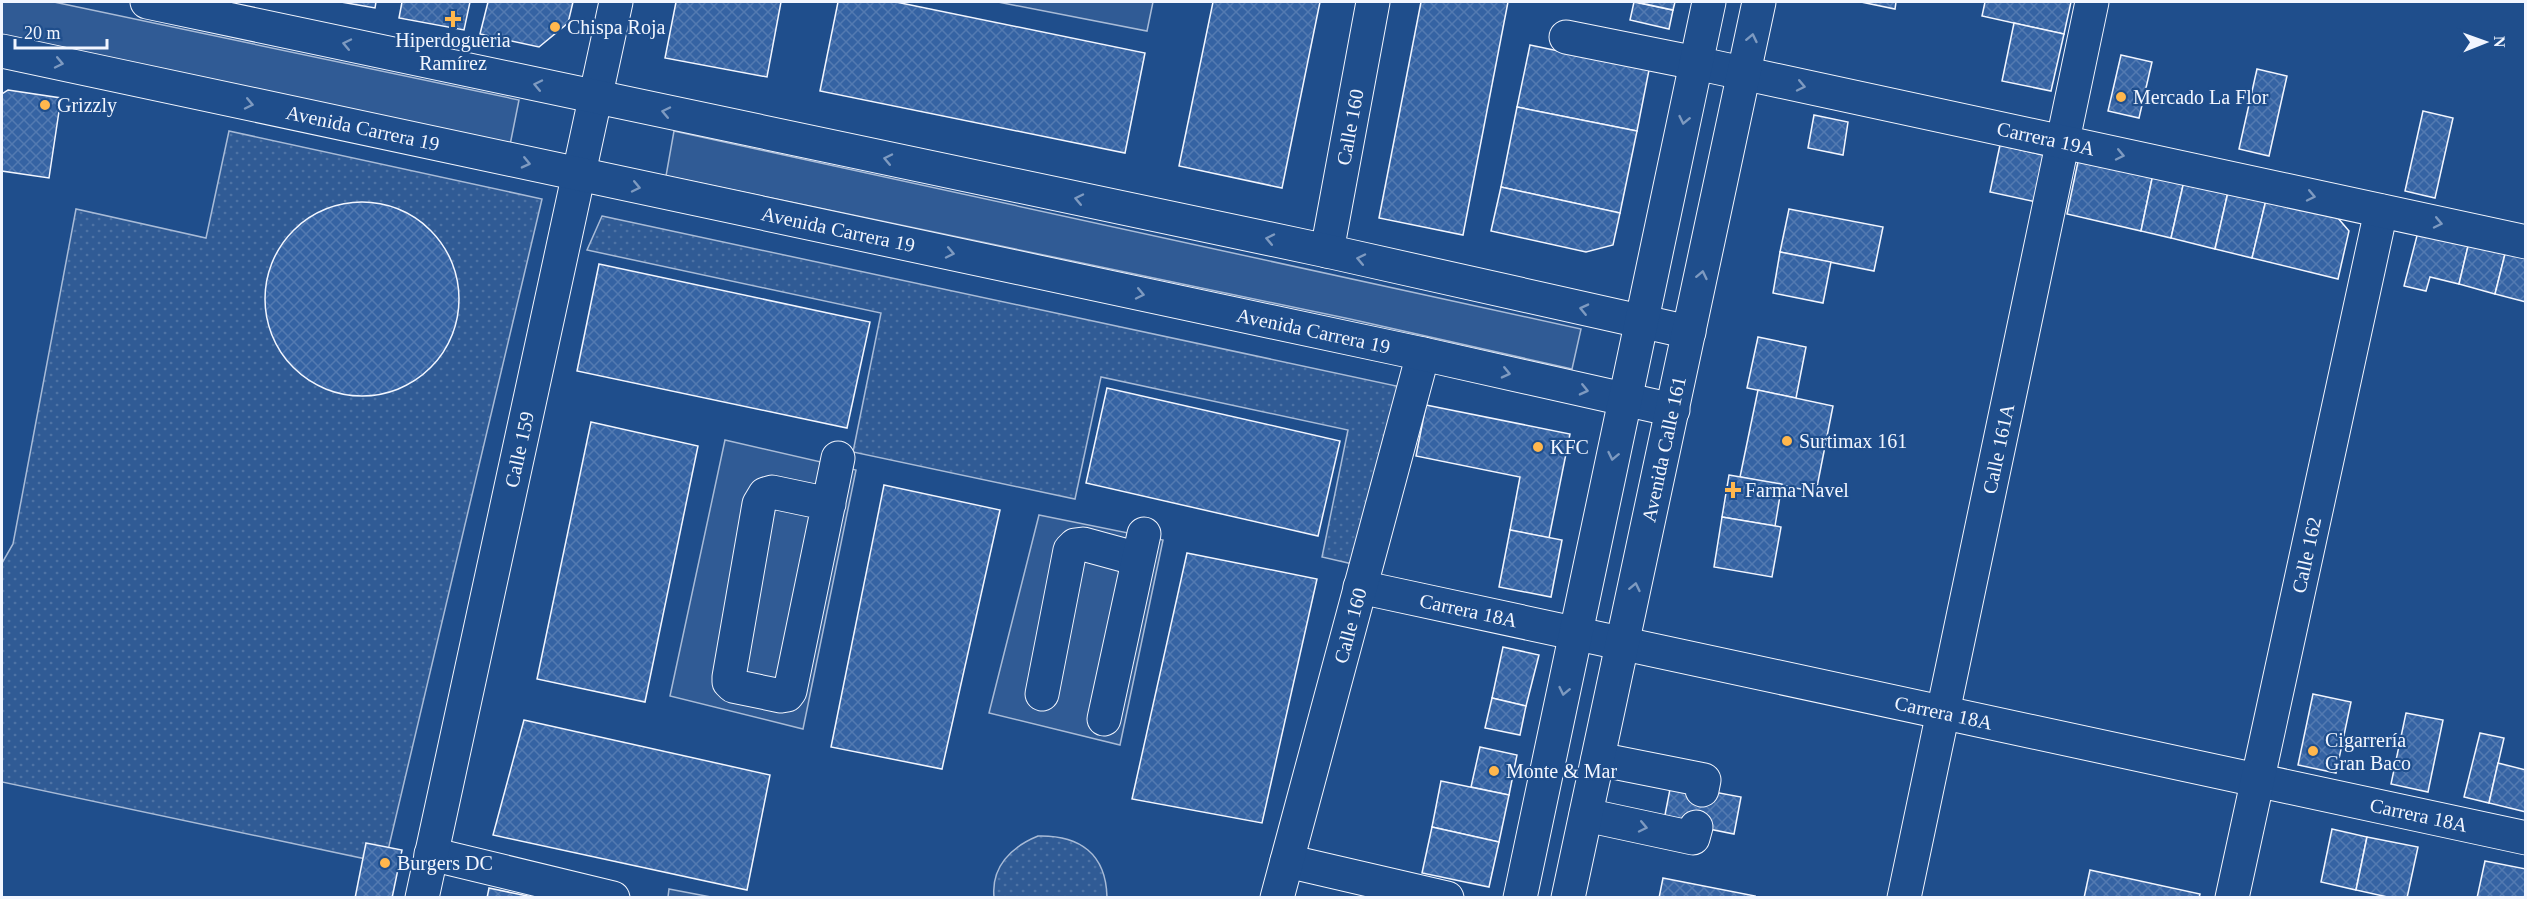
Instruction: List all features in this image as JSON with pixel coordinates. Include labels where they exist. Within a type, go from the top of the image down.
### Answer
[{"type":"main road","points":[[147,2],[1327,251],[1689,332]]},
{"type":"main road","name":"Calle 159","points":[[422,897],[616,2]]},
{"type":"main road","name":"Calle 160","points":[[1327,251],[1373,2]]},
{"type":"main road","points":[[1520,897],[1709,2]]},
{"type":"main road","name":"Avenida Calle 161","points":[[1568,897],[1759,2]]},
{"type":"main road","name":"Calle 161A","points":[[1904,897],[2092,2]]},
{"type":"main road","name":"Carrera 19A","points":[[1566,37],[2526,242]]},
{"type":"main road","name":"Avenida Carrera 19","points":[[2,51],[1424,354],[1673,410]]},
{"type":"main road","name":"Calle 162","points":[[2232,897],[2381,211]]},
{"type":"main road","name":"Calle 160","points":[[1277,897],[1424,354]]},
{"type":"main road","points":[[829,504],[772,492],[765,494],[759,504],[729,677],[729,682],[733,686],[781,696],[790,692],[829,504],[837,458]]},
{"type":"main road","points":[[1042,694],[1070,550],[1075,545],[1083,544],[1141,547],[1104,719]]},
{"type":"main road","name":"Carrera 18A","points":[[1360,587],[2526,838]]},
{"type":"main road","points":[[1598,759],[1704,780],[1702,790]]},
{"type":"main road","points":[[1586,815],[1693,838],[1696,826]]},
{"type":"main road","points":[[431,854],[613,897]]},
{"type":"main road","points":[[1287,861],[1447,897]]},
{"type":"shaded area","points":[[2,2],[54,2],[519,100],[510,145],[2,37]]},
{"type":"shaded area","points":[[998,2],[1153,2],[1147,31]]},
{"type":"shaded area","points":[[229,131],[542,199],[385,863],[2,782],[2,563],[13,544],[76,209],[206,238]]},
{"type":"shaded area","points":[[674,131],[1581,329],[1572,369],[1350,319],[666,176]]},
{"type":"shaded area","points":[[602,216],[1401,387],[1357,565],[1322,557],[1348,430],[1101,377],[1075,499],[853,452],[881,313],[587,250]]},
{"type":"shaded area","points":[[725,440],[856,470],[803,729],[670,696]]},
{"type":"shaded area","points":[[1039,515],[1163,540],[1120,745],[989,713]]},
{"type":"shaded area","points":[[1038,836],[1066,839],[1088,850],[1102,869],[1107,897],[994,897],[994,886],[999,867],[1011,852]]},
{"type":"shaded area","points":[[669,889],[711,897],[668,897]]},
{"type":"building","points":[[341,2],[376,2],[375,8]]},
{"type":"building","points":[[402,2],[470,2],[464,30],[399,18]]},
{"type":"building","points":[[488,2],[573,2],[568,23],[539,47],[480,34]]},
{"type":"building","points":[[676,2],[781,2],[767,77],[665,58]]},
{"type":"building","points":[[838,2],[896,2],[1145,53],[1125,153],[820,91]]},
{"type":"building","points":[[1213,2],[1320,2],[1282,188],[1179,166]]},
{"type":"building","points":[[1421,2],[1508,2],[1463,235],[1379,218]]},
{"type":"building","points":[[1634,2],[1673,10],[1669,29],[1630,20]]},
{"type":"building","points":[[1636,2],[1675,2],[1673,10]]},
{"type":"building","points":[[1861,2],[1896,2],[1895,9]]},
{"type":"building","points":[[1985,2],[2071,2],[2064,34],[1982,16]]},
{"type":"building","points":[[2014,23],[2064,34],[2051,91],[2002,81]]},
{"type":"building","points":[[1530,45],[1649,70],[1637,131],[1517,107]]},
{"type":"building","points":[[2121,55],[2152,62],[2139,118],[2108,111]]},
{"type":"building","points":[[2257,69],[2287,76],[2269,156],[2239,149]]},
{"type":"building","points":[[8,90],[61,98],[49,178],[2,171],[2,94]]},
{"type":"building","points":[[1517,107],[1637,131],[1620,213],[1501,187]]},
{"type":"building","points":[[2423,111],[2453,118],[2435,198],[2405,191]]},
{"type":"building","points":[[1814,115],[1848,122],[1843,155],[1808,148]]},
{"type":"building","points":[[2000,145],[2047,156],[2036,202],[1990,192]]},
{"type":"building","points":[[2079,157],[2153,174],[2141,231],[2067,214]]},
{"type":"building","points":[[2153,174],[2184,181],[2171,238],[2141,231]]},
{"type":"building","points":[[2184,181],[2228,192],[2215,249],[2171,238]]},
{"type":"building","points":[[1501,187],[1620,213],[1613,245],[1586,252],[1491,231]]},
{"type":"building","points":[[2228,192],[2266,200],[2252,258],[2215,249]]},
{"type":"building","points":[[2266,200],[2337,217],[2349,231],[2338,279],[2252,258]]},
{"type":"building","points":[[352,202],[372,202],[408,213],[431,230],[443,245],[452,262],[459,289],[459,309],[452,336],[443,353],[431,368],[416,380],[399,389],[372,396],[352,396],[316,385],[287,361],[276,345],[269,327],[265,309],[265,289],[276,253],[300,224],[316,213],[334,206]]},
{"type":"building","points":[[1789,209],[1883,227],[1874,271],[1780,252]]},
{"type":"building","points":[[2419,228],[2469,242],[2459,284],[2430,277],[2426,291],[2404,286]]},
{"type":"building","points":[[2469,242],[2506,250],[2495,294],[2459,284]]},
{"type":"building","points":[[2506,250],[2526,255],[2526,302],[2495,294]]},
{"type":"building","points":[[1780,252],[1831,262],[1823,303],[1773,293]]},
{"type":"building","points":[[599,264],[870,322],[847,428],[577,371]]},
{"type":"building","points":[[1758,337],[1806,347],[1796,398],[1747,388]]},
{"type":"building","points":[[1107,388],[1340,441],[1318,536],[1086,483]]},
{"type":"building","name":"Surtimax 161","points":[[1758,390],[1833,406],[1816,492],[1740,477]]},
{"type":"building","points":[[1426,405],[1570,434],[1549,538],[1510,530],[1520,477],[1416,456]]},
{"type":"building","points":[[591,422],[698,446],[645,702],[537,679]]},
{"type":"building","points":[[1729,475],[1782,484],[1775,526],[1722,517]]},
{"type":"building","points":[[884,485],[1000,510],[942,769],[831,747]]},
{"type":"building","points":[[1722,517],[1781,527],[1772,577],[1714,567]]},
{"type":"building","points":[[1510,530],[1562,540],[1551,597],[1499,587]]},
{"type":"building","points":[[1187,553],[1317,579],[1262,823],[1132,799]]},
{"type":"building","points":[[1503,647],[1539,655],[1526,706],[1492,698]]},
{"type":"building","points":[[2313,694],[2351,702],[2336,773],[2298,765]]},
{"type":"building","points":[[1492,698],[1526,706],[1520,735],[1485,728]]},
{"type":"building","points":[[2406,713],[2443,720],[2428,792],[2391,784]]},
{"type":"building","points":[[524,720],[770,775],[747,890],[493,835]]},
{"type":"building","points":[[2480,733],[2504,738],[2489,803],[2464,797]]},
{"type":"building","name":"Monte & Mar","points":[[1480,747],[1517,755],[1509,795],[1471,787]]},
{"type":"building","points":[[2498,763],[2526,770],[2526,812],[2489,803]]},
{"type":"building","points":[[1441,781],[1509,795],[1499,842],[1432,827]]},
{"type":"building","points":[[1671,784],[1741,797],[1734,834],[1664,820]]},
{"type":"building","points":[[1432,827],[1499,842],[1489,887],[1422,873]]},
{"type":"building","points":[[2332,829],[2367,837],[2356,890],[2321,882]]},
{"type":"building","points":[[2367,837],[2418,847],[2407,898],[2392,898],[2356,890]]},
{"type":"building","points":[[366,843],[402,850],[392,898],[355,898]]},
{"type":"building","points":[[2485,861],[2526,869],[2526,898],[2477,898]]},
{"type":"building","points":[[2090,870],[2200,894],[2199,898],[2084,898]]},
{"type":"building","points":[[1663,878],[1755,896],[1754,898],[1659,898]]},
{"type":"building","points":[[489,888],[537,898],[487,898]]},
{"type":"place","name":"Hiperdogueria Ramírez","points":[[453,19]]},
{"type":"place","name":"Chispa Roja","points":[[555,27]]},
{"type":"place","name":"Mercado La Flor","points":[[2121,97]]},
{"type":"place","name":"Grizzly","points":[[45,105]]},
{"type":"place","name":"Surtimax 161","points":[[1787,441]]},
{"type":"place","name":"KFC","points":[[1538,447]]},
{"type":"place","name":"Farma Navel","points":[[1733,490]]},
{"type":"place","name":"Cigarrería Gran Baco","points":[[2313,751]]},
{"type":"place","name":"Monte & Mar","points":[[1494,771]]},
{"type":"place","name":"Burgers DC","points":[[385,863]]}]
